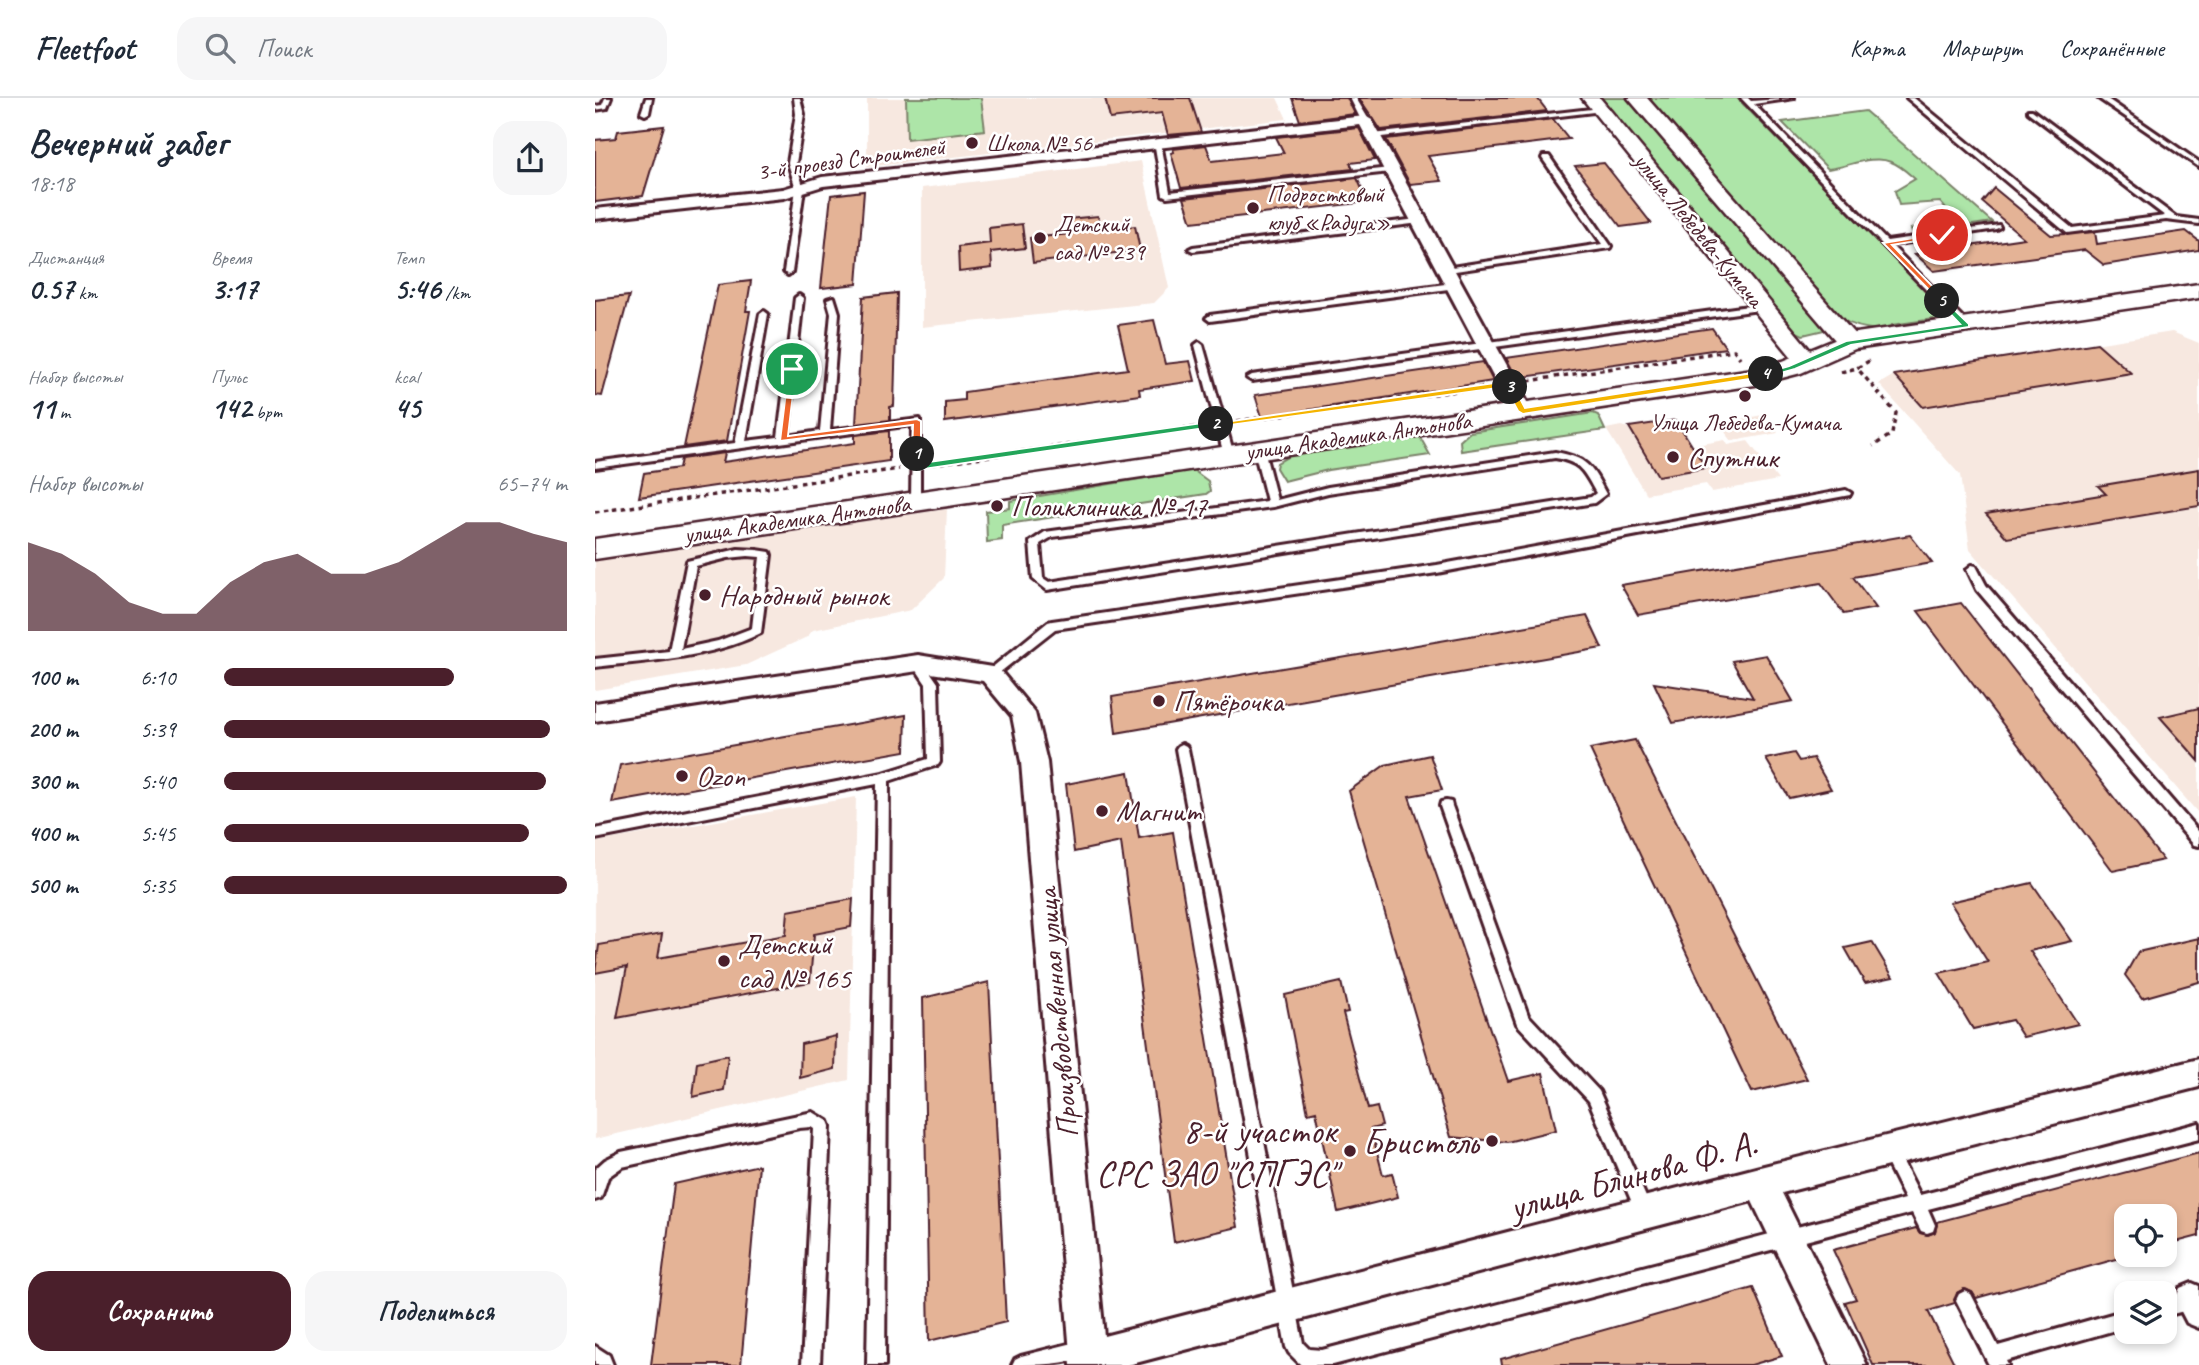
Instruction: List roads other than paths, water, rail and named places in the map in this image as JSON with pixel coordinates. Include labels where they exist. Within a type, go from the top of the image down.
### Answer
[{"type":"main road","name":"улица Академика Антонова","points":[[595,549],[1755,377],[1807,361],[1849,342],[2199,291]]},
{"type":"street","name":"улица Лебедева-Кумача","points":[[1637,98],[1849,342]]},
{"type":"street","name":"улица Лебедева-Кумача","points":[[1595,104],[1807,361]]},
{"type":"street","name":"3-й проезд Строителей","points":[[595,214],[784,193],[823,182],[1157,143],[1369,128]]},
{"type":"street","points":[[1369,128],[1417,221],[1523,411]]},
{"type":"street","points":[[595,712],[918,663],[990,674]]},
{"type":"street","name":"Производственная улица","points":[[990,674],[1023,713],[1034,762],[1088,1357]]},
{"type":"street","name":"улица Блинова Ф. А.","points":[[1088,1357],[1888,1150],[2199,1073]]},
{"type":"street","points":[[1760,1183],[1849,1365]]},
{"type":"lane","points":[[595,108],[605,107],[608,98]]},
{"type":"lane","points":[[645,113],[649,98]]},
{"type":"lane","points":[[788,272],[800,189],[793,163],[800,114],[797,98]]},
{"type":"lane","points":[[1353,98],[1369,128],[1595,104]]},
{"type":"lane","points":[[1746,100],[1791,98]]},
{"type":"lane","points":[[1910,98],[2070,231],[2174,219],[2199,222]]},
{"type":"lane","points":[[2101,98],[2199,165]]},
{"type":"lane","points":[[1746,100],[1966,326]]},
{"type":"lane","points":[[2029,111],[2174,219]]},
{"type":"lane","points":[[1157,143],[1167,195],[1390,170]]},
{"type":"lane","points":[[1210,318],[1449,279],[1607,246],[1546,158]]},
{"type":"lane","points":[[1193,249],[1417,221]]},
{"type":"lane","points":[[1887,243],[1996,227]]},
{"type":"lane","points":[[783,439],[800,298]]},
{"type":"lane","points":[[825,434],[835,313],[831,299]]},
{"type":"lane","points":[[1252,378],[1763,307]]},
{"type":"lane","points":[[740,445],[764,314]]},
{"type":"lane","points":[[1199,345],[1229,455]]},
{"type":"lane","points":[[595,465],[917,421],[916,501]]},
{"type":"lane","points":[[1259,450],[1273,504]]},
{"type":"lane","points":[[1555,455],[1573,457],[1584,463],[1601,494],[1594,500],[1047,586],[1038,579],[1035,542],[1049,534],[1273,504],[1328,490],[1555,455]]},
{"type":"lane","points":[[990,674],[1052,625],[1437,569],[1846,494]]},
{"type":"lane","points":[[595,663],[674,653],[736,642],[757,630],[766,555],[757,552],[704,559],[691,564],[674,653]]},
{"type":"lane","points":[[1972,569],[1980,587],[2199,841]]},
{"type":"lane","points":[[595,834],[883,778],[934,762],[932,683],[918,663]]},
{"type":"lane","points":[[1182,749],[1295,1347],[1304,1358],[1313,1360],[2199,1131]]},
{"type":"lane","points":[[876,1365],[883,778]]},
{"type":"lane","points":[[1446,806],[1522,1019],[1594,1096],[1645,1213]]},
{"type":"lane","points":[[595,1192],[600,1173],[621,1160],[799,1121],[813,1119],[823,1126],[811,1365]]},
{"type":"lane","points":[[1888,1150],[1927,1225]]},
{"type":"lane","points":[[1965,1300],[1996,1361],[2114,1323]]},
{"type":"lane","points":[[595,1355],[604,1365]]},
{"type":"lane","points":[[1021,1365],[1088,1357]]},
{"type":"place","name":"Школа № 56","points":[[972,143]]},
{"type":"place","name":"Подростковый клуб «Радуга»","points":[[1253,208]]},
{"type":"place","name":"Детский сад № 239","points":[[1040,238]]},
{"type":"place","name":"Улица Лебедева-Кумача","points":[[1745,396]]},
{"type":"place","name":"Спутник","points":[[1673,457]]},
{"type":"place","name":"Поликлиника № 17","points":[[997,506]]},
{"type":"place","name":"Народный рынок","points":[[705,595]]},
{"type":"place","name":"Пятёрочка","points":[[1159,701]]},
{"type":"place","name":"Ozon","points":[[682,776]]},
{"type":"place","name":"Магнит","points":[[1102,811]]},
{"type":"place","name":"Детский сад № 165","points":[[724,961]]},
{"type":"place","name":"Бристоль","points":[[1492,1141]]},
{"type":"place","name":"8-й участок СРС ЗАО \"СПГЭС\"","points":[[1350,1151]]}]
